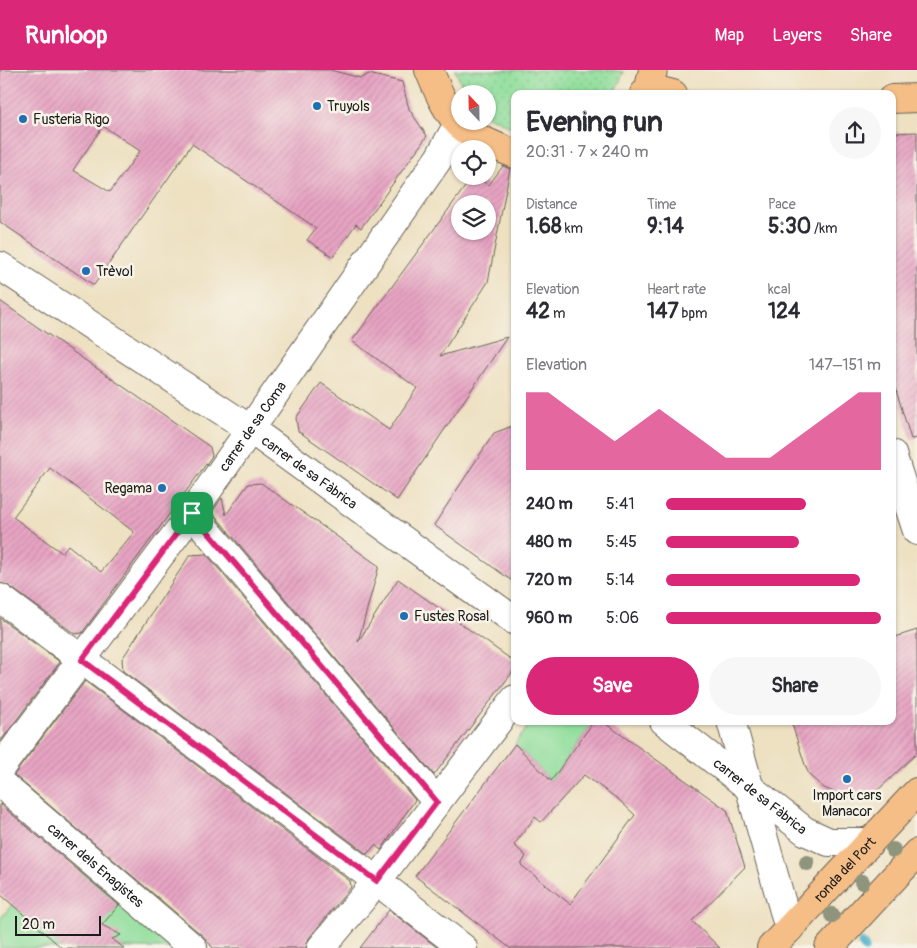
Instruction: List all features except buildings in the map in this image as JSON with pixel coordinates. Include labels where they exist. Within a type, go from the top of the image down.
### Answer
[{"type":"main road","points":[[429,70],[445,108],[451,115]]},
{"type":"main road","points":[[896,100],[917,98]]},
{"type":"main road","points":[[466,130],[477,139],[511,152]]},
{"type":"main road","name":"ronda del Port","points":[[780,939],[917,792]]},
{"type":"main road","points":[[829,948],[917,853]]},
{"type":"street","name":"carrer de sa Coma","points":[[0,768],[192,513],[439,158],[455,130]]},
{"type":"street","name":"carrer de sa Fàbrica","points":[[0,266],[250,430],[511,618]]},
{"type":"street","points":[[896,466],[917,531]]},
{"type":"street","points":[[192,513],[437,802]]},
{"type":"street","points":[[0,598],[377,881],[463,948]]},
{"type":"street","points":[[322,948],[377,881],[511,704]]},
{"type":"street","name":"carrer de sa Fàbrica","points":[[669,725],[805,832],[829,842],[870,842]]},
{"type":"street","points":[[732,725],[750,787],[780,939]]},
{"type":"street","name":"carrer dels Enagistes","points":[[0,783],[193,948]]},
{"type":"green space","points":[[455,70],[610,70],[624,72],[616,90],[511,90],[511,127],[496,120],[496,85],[462,85]]},
{"type":"green space","points":[[529,725],[591,725],[551,781],[515,744]]},
{"type":"green space","points":[[81,871],[174,948],[0,948],[0,919],[23,891]]},
{"type":"waterway","points":[[862,943],[865,948]]},
{"type":"place","name":"Truyols","points":[[317,106]]},
{"type":"place","name":"Fusteria Rigo","points":[[23,119]]},
{"type":"place","name":"Trèvol","points":[[86,271]]},
{"type":"place","name":"Regama","points":[[162,488]]},
{"type":"place","name":"Fustes Rosal","points":[[404,616]]},
{"type":"place","name":"Import cars Manacor","points":[[847,779]]},
{"type":"route","points":[[192,513],[437,802],[377,881],[82,660],[192,513]]}]
